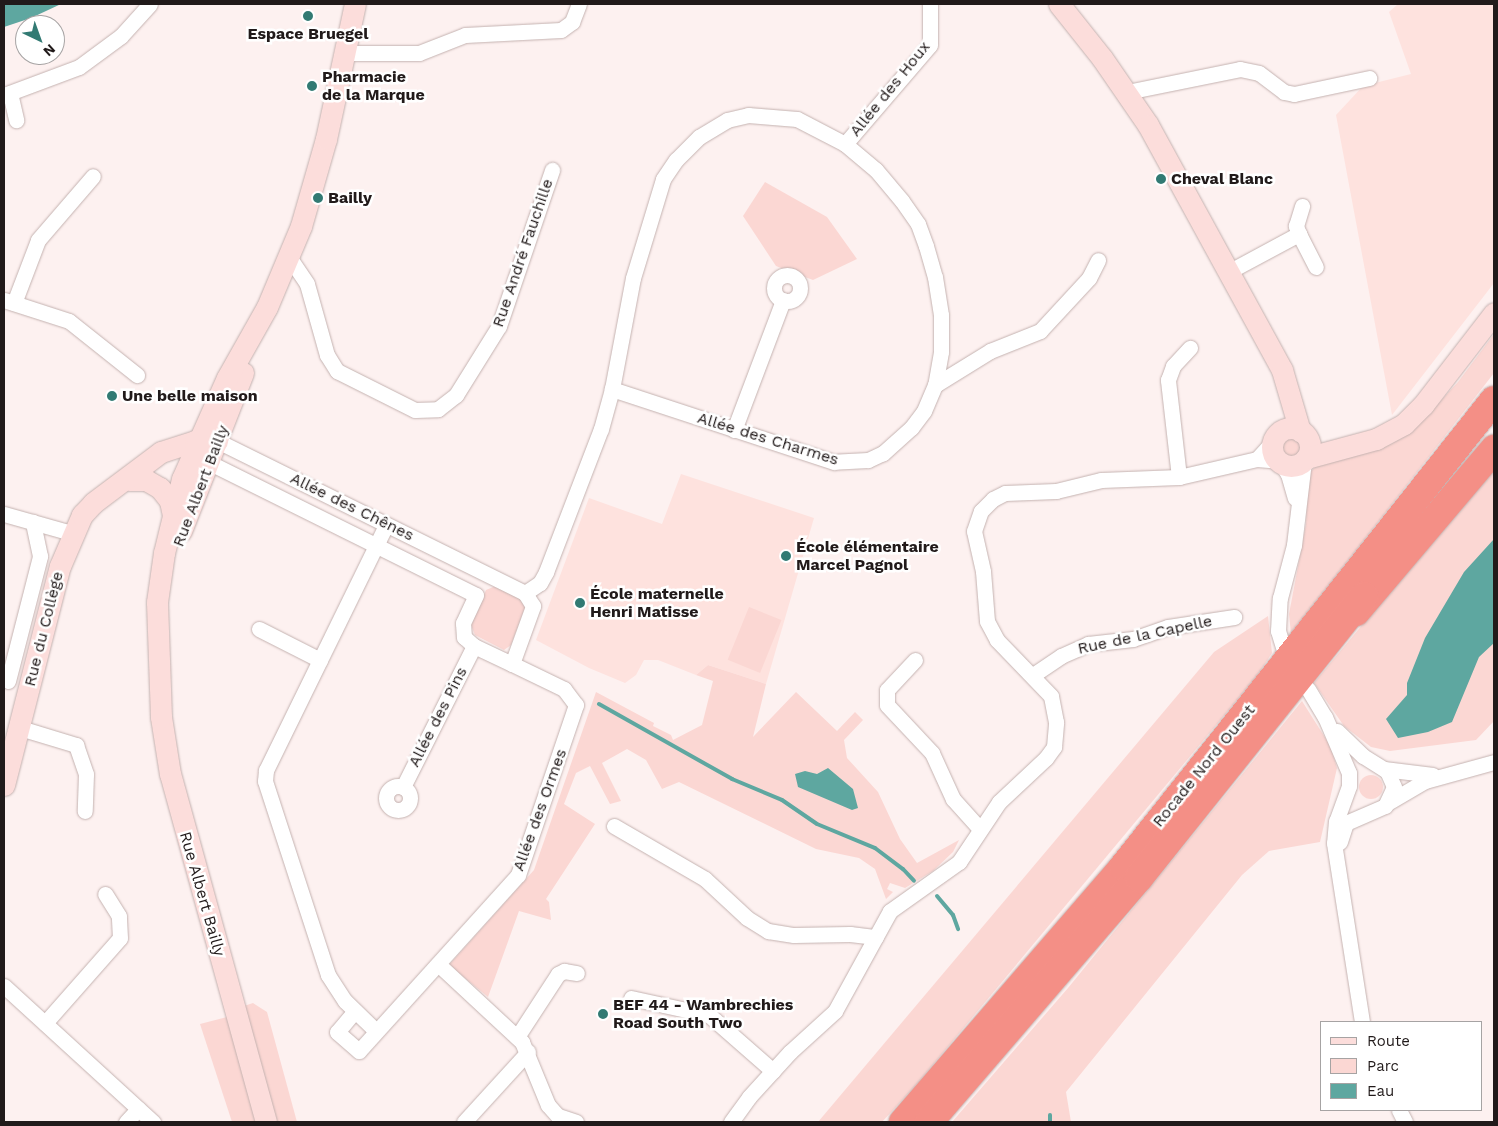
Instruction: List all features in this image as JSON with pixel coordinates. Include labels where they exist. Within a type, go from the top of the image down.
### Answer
[{"type":"highway","name":"Rocade Nord Ouest","points":[[903,1122],[1123,867],[1494,400]]},
{"type":"highway","name":"Rocade Nord Ouest","points":[[928,1122],[1088,940],[1316,658],[1494,429]]},
{"type":"highway","points":[[1316,658],[1494,449]]},
{"type":"street","points":[[16,120],[7,94],[56,78],[90,59],[121,36],[150,4]]},
{"type":"street","name":"Rue Albert Bailly","points":[[266,1122],[177,807],[164,746],[158,663],[158,595],[173,515],[208,441],[227,378],[263,314],[289,257],[315,182],[355,4]]},
{"type":"street","points":[[344,53],[419,53],[465,35],[555,31],[572,22],[579,4]]},
{"type":"street","name":"Allée des Houx","points":[[845,144],[930,45],[930,4]]},
{"type":"street","points":[[1059,4],[1126,92],[1148,125],[1284,375],[1302,432],[1310,444],[1305,459],[1296,507],[1294,545],[1278,612],[1278,632],[1283,647]]},
{"type":"street","points":[[1126,92],[1240,69],[1259,73],[1284,92],[1294,94],[1369,78]]},
{"type":"street","name":"Allée des Charmes","points":[[525,594],[540,583],[546,572],[601,429],[612,389],[643,237],[663,179],[684,151],[718,124],[736,117],[760,115],[797,119],[845,144],[868,162],[913,216],[924,240],[940,302],[941,352],[935,385],[924,411],[911,428],[883,453],[868,460],[834,462],[612,389]]},
{"type":"street","name":"Rue André Fauchille","points":[[289,257],[307,284],[327,354],[337,372],[415,410],[438,409],[456,395],[499,326],[552,170]]},
{"type":"street","points":[[93,176],[38,240],[9,301],[69,321],[137,375]]},
{"type":"street","points":[[1302,206],[1296,226],[1316,267]]},
{"type":"street","points":[[1228,272],[1299,234]]},
{"type":"street","points":[[935,385],[956,375],[990,351],[1040,331],[1089,278],[1098,260]]},
{"type":"street","points":[[734,430],[783,300]]},
{"type":"street","points":[[731,1122],[773,1071],[835,1011],[894,908],[952,868],[999,802],[1046,758],[1054,747],[1054,703],[1048,690],[997,640],[987,621],[983,571],[974,531],[981,511],[993,499],[1005,493],[1056,491],[1101,480],[1179,477],[1272,461],[1293,466],[1305,459],[1386,435],[1412,417],[1494,313]]},
{"type":"street","points":[[1179,477],[1168,380],[1170,370],[1190,348]]},
{"type":"street","points":[[1270,351],[1278,390],[1272,461],[1290,479],[1296,507]]},
{"type":"street","points":[[1274,438],[1286,429],[1337,443],[1360,444]]},
{"type":"street","name":"Rue du Collège","points":[[5,774],[20,728],[60,566],[71,533],[85,511],[161,452],[208,441]]},
{"type":"street","name":"Allée des Chênes","points":[[208,441],[487,573],[525,594]]},
{"type":"street","name":"Rue Albert Bailly","points":[[158,663],[168,590],[178,542],[199,462]]},
{"type":"street","name":"Rue du Collège","points":[[121,484],[150,469],[199,462]]},
{"type":"street","name":"Allée des Chênes","points":[[199,462],[476,596]]},
{"type":"street","points":[[121,484],[146,480],[160,488],[170,501],[173,515]]},
{"type":"street","points":[[4,514],[71,533]]},
{"type":"street","points":[[8,681],[40,556],[33,522]]},
{"type":"street","points":[[376,1031],[354,1012],[328,975],[265,781],[266,770],[386,525]]},
{"type":"street","points":[[487,573],[462,628],[464,637],[474,646],[512,664],[533,606],[525,594]]},
{"type":"street","name":"Rue de la Capelle","points":[[1033,676],[1061,656],[1088,644],[1133,640],[1168,627],[1234,617]]},
{"type":"street","points":[[259,629],[320,660]]},
{"type":"street","name":"Allée des Pins","points":[[403,787],[474,646]]},
{"type":"street","points":[[915,660],[887,690],[887,705],[932,753],[949,792],[964,814],[980,829]]},
{"type":"street","name":"Allée des Ormes","points":[[354,1012],[337,1032],[359,1051],[518,875],[575,710],[575,700],[568,692],[512,664]]},
{"type":"street","points":[[1308,689],[1325,717],[1345,758],[1354,802],[1372,810]]},
{"type":"street","points":[[1325,717],[1349,744],[1380,768],[1393,784],[1388,803]]},
{"type":"street","points":[[20,728],[76,745],[86,774],[85,810]]},
{"type":"street","points":[[1340,873],[1339,845],[1343,828],[1353,818],[1388,803],[1407,789],[1442,775],[1478,768],[1494,762]]},
{"type":"street","points":[[1362,1021],[1334,834],[1349,784],[1360,768],[1380,768],[1404,774],[1442,775]]},
{"type":"street","points":[[1478,768],[1494,768]]},
{"type":"street","points":[[614,826],[705,879],[747,918],[768,930],[794,935],[850,934],[876,937]]},
{"type":"street","points":[[45,1023],[120,938],[119,916],[105,894]]},
{"type":"street","points":[[438,964],[517,1037],[528,1052],[548,1105],[558,1116],[576,1122]]},
{"type":"street","points":[[517,1037],[558,974],[564,971],[577,973]]},
{"type":"street","points":[[4,986],[153,1122]]},
{"type":"street","points":[[631,998],[709,1015],[773,1071]]},
{"type":"street","points":[[464,1122],[528,1052]]},
{"type":"street","points":[[126,1122],[138,1109]]},
{"type":"shaded area","points":[[1398,4],[1494,4],[1494,283],[1392,415],[1336,115],[1363,86],[1411,74],[1389,12]]},
{"type":"shaded area","points":[[681,474],[814,518],[766,684],[708,665],[696,675],[658,660],[644,660],[636,675],[625,683],[589,668],[536,640],[589,498],[662,524]]},
{"type":"green space","points":[[765,182],[827,217],[857,259],[813,280],[776,266],[743,216]]},
{"type":"green space","points":[[1494,334],[1494,373],[1291,634],[1289,614],[1306,524],[1308,475],[1320,461],[1391,444],[1417,426],[1458,382]]},
{"type":"green space","points":[[1291,436],[1298,439],[1301,446],[1298,453],[1291,456],[1284,453],[1281,446],[1284,439]]},
{"type":"green space","points":[[1494,466],[1494,721],[1476,740],[1390,751],[1371,747],[1344,726],[1314,683]]},
{"type":"green space","points":[[498,585],[521,596],[526,605],[511,645],[504,650],[475,635],[471,625],[486,590]]},
{"type":"green space","points":[[749,607],[781,620],[760,673],[728,660]]},
{"type":"green space","points":[[1268,616],[1272,653],[1257,676],[916,1085],[882,1122],[818,1122],[1214,652]]},
{"type":"green space","points":[[708,665],[766,684],[753,737],[796,692],[837,731],[855,712],[863,720],[844,740],[847,758],[878,792],[900,839],[917,863],[959,840],[953,852],[933,871],[905,888],[890,883],[887,889],[893,892],[886,899],[875,869],[859,858],[816,849],[679,782],[662,789],[646,760],[627,749],[602,763],[621,801],[610,804],[590,766],[576,773],[564,804],[595,824],[546,899],[549,902],[551,920],[519,911],[488,997],[449,965],[534,870],[596,692],[654,723],[653,726],[671,735],[673,740],[702,725],[713,681],[696,675]]},
{"type":"green space","points":[[1302,701],[1331,747],[1337,768],[1320,842],[1269,851],[1242,875],[1066,1092],[1071,1122],[952,1122],[1068,988]]},
{"type":"green space","points":[[1371,775],[1380,778],[1383,787],[1380,796],[1371,799],[1362,796],[1359,787],[1362,778]]},
{"type":"green space","points":[[253,1003],[267,1012],[297,1122],[275,1122],[241,1007]]},
{"type":"green space","points":[[227,1017],[256,1122],[232,1122],[200,1024]]},
{"type":"water","points":[[4,4],[61,4],[37,15],[15,15],[15,23],[4,27]]},
{"type":"water","points":[[1494,539],[1494,643],[1479,657],[1452,722],[1428,732],[1398,738],[1386,719],[1407,695],[1407,683],[1425,638],[1464,572]]},
{"type":"water","points":[[828,768],[853,789],[858,808],[852,810],[798,787],[795,774],[805,771],[817,774]]},
{"type":"waterway","points":[[599,704],[732,779],[782,800],[817,824],[875,848],[903,869],[914,881]]},
{"type":"waterway","points":[[937,896],[953,915],[958,929]]},
{"type":"waterway","points":[[1050,1115],[1050,1122]]},
{"type":"place","name":"Espace Bruegel","points":[[308,16]]},
{"type":"place","name":"Pharmacie de la Marque","points":[[312,86]]},
{"type":"place","name":"Cheval Blanc","points":[[1161,179]]},
{"type":"place","name":"Bailly","points":[[318,198]]},
{"type":"place","name":"Une belle maison","points":[[112,396]]},
{"type":"place","name":"École élémentaire Marcel Pagnol","points":[[786,556]]},
{"type":"place","name":"École maternelle Henri Matisse","points":[[580,603]]},
{"type":"place","name":"BEF 44 - Wambrechies Road South Two","points":[[603,1014]]}]
